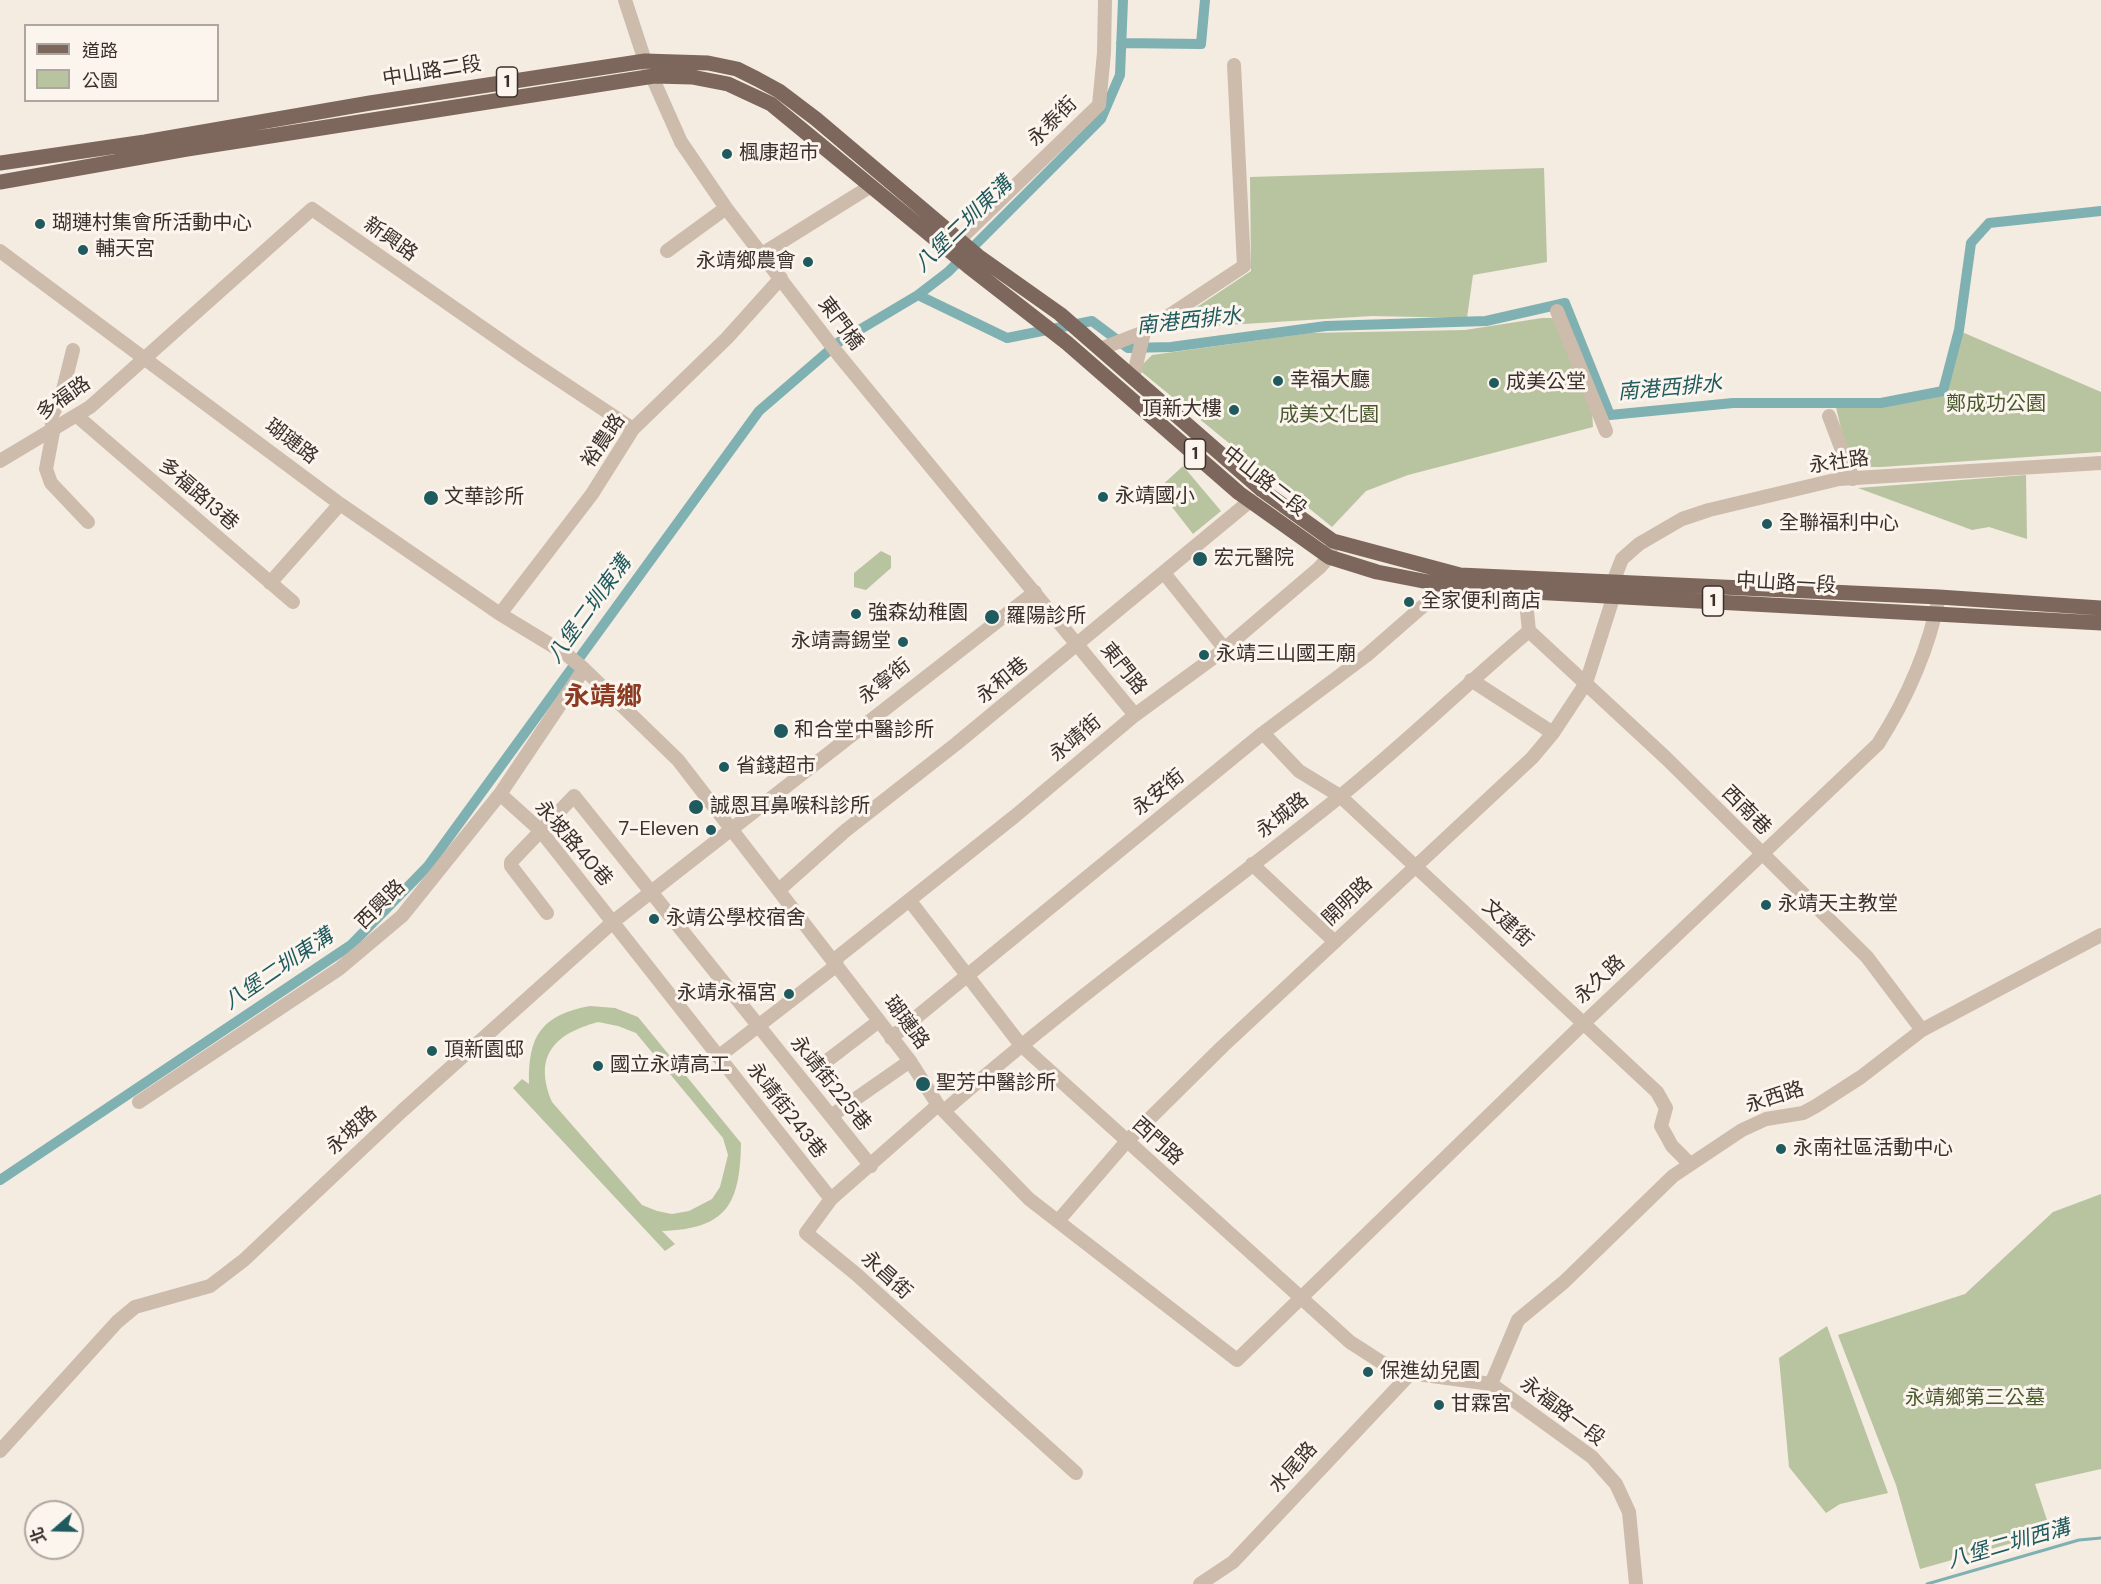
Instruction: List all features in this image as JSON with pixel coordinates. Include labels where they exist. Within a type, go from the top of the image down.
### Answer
[{"type":"main road","name":"中山路二段","points":[[0,163],[145,142],[370,103],[645,60],[708,63],[737,69],[779,91],[953,245]]},
{"type":"main road","name":"中山路二段","points":[[0,183],[152,155],[654,76],[692,77],[728,84],[761,99],[801,126],[871,186],[953,245]]},
{"type":"main road","name":"1","points":[[953,245],[973,261],[1060,314],[1100,349]]},
{"type":"main road","name":"中山路二段","points":[[973,261],[1250,501],[1329,557]]},
{"type":"main road","name":"中山路二段","points":[[1100,349],[1262,490],[1333,541]]},
{"type":"main road","name":"中山路一段","points":[[1333,541],[1433,576],[1459,588],[1525,592],[1614,589],[1939,597],[2101,608]]},
{"type":"main road","name":"中山路一段","points":[[1329,557],[1377,572],[1433,576],[1460,575],[1936,614],[2101,623]]},
{"type":"street","name":"東門橋","points":[[626,0],[645,60],[681,141],[726,208],[838,354],[1035,592]]},
{"type":"street","name":"永泰街","points":[[953,245],[1099,105],[1104,52],[1105,0]]},
{"type":"street","points":[[1100,349],[1144,332],[1244,266],[1234,65]]},
{"type":"street","points":[[762,254],[871,186]]},
{"type":"street","points":[[667,251],[726,208]]},
{"type":"street","name":"新興路","points":[[145,361],[312,209],[529,360],[633,429]]},
{"type":"street","name":"瑚璉路","points":[[0,251],[340,504],[500,614],[566,654],[584,668],[678,760],[836,963],[910,1061],[941,1108],[1029,1199],[1237,1359]]},
{"type":"street","name":"裕農路","points":[[500,614],[592,494],[633,429],[727,338],[781,278]]},
{"type":"street","points":[[1557,311],[1606,431]]},
{"type":"street","points":[[1133,378],[1144,332]]},
{"type":"street","points":[[73,350],[61,398],[51,417],[53,432],[46,470],[51,483],[88,522]]},
{"type":"street","name":"多福路","points":[[0,461],[77,416],[145,361]]},
{"type":"street","name":"多福路13巷","points":[[77,416],[293,602]]},
{"type":"street","points":[[1829,416],[1853,478]]},
{"type":"street","name":"永社路","points":[[1614,589],[1622,559],[1639,544],[1682,519],[1709,510],[1853,478],[2101,463]]},
{"type":"street","name":"永和巷","points":[[780,889],[845,831],[1078,645],[1250,501]]},
{"type":"street","points":[[270,583],[340,504]]},
{"type":"street","points":[[1329,557],[1333,541]]},
{"type":"street","name":"永靖街","points":[[714,1053],[759,1026],[1135,715],[1224,648],[1329,557]]},
{"type":"street","points":[[1164,573],[1224,648]]},
{"type":"street","name":"永安街","points":[[891,1038],[1263,733],[1367,655],[1430,600],[1433,576]]},
{"type":"street","name":"開明路","points":[[1058,1221],[1127,1141],[1222,1047],[1413,866],[1532,758],[1553,732],[1586,683],[1614,589]]},
{"type":"street","name":"東門路","points":[[1035,592],[1135,715]]},
{"type":"street","name":"永寧街","points":[[733,829],[799,774],[1035,592]]},
{"type":"street","points":[[1525,592],[1529,631]]},
{"type":"street","name":"永久路","points":[[1237,1359],[1585,1022],[1878,744],[1905,697],[1936,614],[1939,597]]},
{"type":"street","name":"西南巷","points":[[1529,631],[1586,683],[1867,957],[1922,1030]]},
{"type":"street","name":"永城路","points":[[941,1108],[1340,796],[1529,631]]},
{"type":"street","name":"西興路","points":[[139,1102],[339,969],[402,916],[500,794],[584,668]]},
{"type":"street","points":[[1471,680],[1553,732]]},
{"type":"street","name":"文建街","points":[[1263,733],[1299,771],[1340,796],[1413,866],[1585,1022],[1657,1092],[1666,1108],[1661,1126],[1672,1146],[1690,1164]]},
{"type":"street","name":"永坡路40巷","points":[[500,794],[540,830],[614,921],[714,1053]]},
{"type":"street","name":"永靖街225巷","points":[[540,830],[574,796],[871,1166]]},
{"type":"street","name":"永坡路","points":[[0,1451],[117,1322],[135,1307],[210,1286],[244,1260],[402,1111],[614,921],[733,829]]},
{"type":"street","points":[[540,830],[511,862],[511,866],[547,913]]},
{"type":"street","points":[[1252,864],[1335,942]]},
{"type":"street","name":"西門路","points":[[910,901],[1020,1044],[1350,1342],[1395,1371],[1411,1373]]},
{"type":"street","name":"永西路","points":[[1491,1383],[1518,1320],[1564,1282],[1649,1196],[1690,1164],[1742,1130],[1766,1119],[1803,1113],[1816,1106],[1861,1077],[1922,1030],[2101,935]]},
{"type":"street","points":[[828,1060],[879,1021]]},
{"type":"street","name":"永靖街243巷","points":[[714,1053],[831,1199]]},
{"type":"street","points":[[831,1116],[910,1061]]},
{"type":"street","name":"永昌街","points":[[941,1108],[831,1199],[806,1233],[856,1274],[1076,1473]]},
{"type":"street","name":"永福路一段","points":[[1411,1373],[1491,1383],[1592,1457],[1616,1484],[1629,1512],[1636,1584]]},
{"type":"street","name":"水尾路","points":[[1200,1584],[1233,1562],[1411,1373]]},
{"type":"green space","points":[[1544,168],[1547,262],[1473,275],[1467,318],[1372,316],[1164,329],[1251,271],[1250,177]]},
{"type":"green space","name":"成美文化園","points":[[1554,318],[1592,412],[1593,427],[1408,475],[1366,491],[1332,527],[1138,369],[1152,355],[1310,333],[1465,330]]},
{"type":"green space","name":"鄭成功公園","points":[[1962,332],[2101,392],[2101,452],[1881,467],[1850,467],[1835,403],[1881,403],[1943,391]]},
{"type":"green space","points":[[1183,466],[1221,511],[1193,534],[1158,489]]},
{"type":"green space","points":[[2026,475],[2027,539],[1989,527],[1972,530],[1858,488]]},
{"type":"green space","points":[[881,551],[891,556],[891,568],[866,590],[854,587],[854,573]]},
{"type":"green space","points":[[590,1006],[615,1008],[638,1017],[741,1143],[737,1182],[733,1197],[726,1209],[702,1225],[662,1231],[675,1244],[665,1251],[513,1088],[522,1079],[529,1084],[531,1053],[541,1030],[560,1015]],"holes":[[[598,1022],[636,1033],[723,1138],[728,1155],[720,1187],[712,1199],[689,1211],[672,1214],[642,1205],[552,1102],[545,1072],[551,1049],[559,1040],[583,1027]]]},
{"type":"green space","name":"永靖鄉第三公墓","points":[[2101,1194],[2101,1469],[2035,1484],[2051,1532],[1920,1569],[1896,1485],[1838,1335],[1965,1294],[2053,1212]]},
{"type":"green space","points":[[1827,1326],[1888,1493],[1840,1504],[1826,1513],[1789,1467],[1779,1358]]},
{"type":"waterway","name":"八堡二圳東溝","points":[[0,1180],[351,945],[428,866],[759,411],[839,342],[918,295],[948,272],[1101,119],[1120,75],[1123,0]]},
{"type":"waterway","points":[[1121,43],[1201,44],[1205,0]]},
{"type":"waterway","name":"南港西排水","points":[[918,295],[1007,338],[1092,321],[1128,348],[1171,347],[1326,326],[1486,321],[1565,303],[1610,415],[1733,403],[1881,403],[1943,391],[1959,330],[1971,243],[1989,223],[2101,211]]},
{"type":"waterway","name":"八堡二圳西溝","points":[[1927,1584],[2079,1540],[2101,1538]]},
{"type":"place","name":"楓康超市","points":[[727,154]]},
{"type":"place","name":"瑚璉村集會所活動中心","points":[[40,224]]},
{"type":"place","name":"輔天宮","points":[[83,250]]},
{"type":"place","name":"永靖鄉農會","points":[[808,262]]},
{"type":"place","name":"幸福大廳","points":[[1278,381]]},
{"type":"place","name":"成美公堂","points":[[1494,383]]},
{"type":"place","name":"頂新大樓","points":[[1234,410]]},
{"type":"place","name":"永靖國小","points":[[1103,497]]},
{"type":"place","name":"文華診所","points":[[431,498]]},
{"type":"place","name":"全聯福利中心","points":[[1767,524]]},
{"type":"place","name":"宏元醫院","points":[[1200,559]]},
{"type":"place","name":"全家便利商店","points":[[1409,602]]},
{"type":"place","name":"強森幼稚園","points":[[856,614]]},
{"type":"place","name":"羅陽診所","points":[[992,617]]},
{"type":"place","name":"永靖壽錫堂","points":[[903,642]]},
{"type":"place","name":"永靖三山國王廟","points":[[1204,655]]},
{"type":"place","name":"和合堂中醫診所","points":[[781,731]]},
{"type":"place","name":"省錢超市","points":[[724,767]]},
{"type":"place","name":"誠恩耳鼻喉科診所","points":[[696,807]]},
{"type":"place","name":"7-Eleven","points":[[711,830]]},
{"type":"place","name":"永靖天主教堂","points":[[1766,905]]},
{"type":"place","name":"永靖公學校宿舍","points":[[654,919]]},
{"type":"place","name":"永靖永福宮","points":[[789,994]]},
{"type":"place","name":"頂新園邸","points":[[432,1051]]},
{"type":"place","name":"國立永靖高工","points":[[598,1066]]},
{"type":"place","name":"聖芳中醫診所","points":[[923,1084]]},
{"type":"place","name":"永南社區活動中心","points":[[1781,1149]]},
{"type":"place","name":"保進幼兒園","points":[[1368,1372]]},
{"type":"place","name":"甘霖宮","points":[[1439,1405]]},
{"type":"district","name":"永靖鄉","points":[[603,698]]}]
